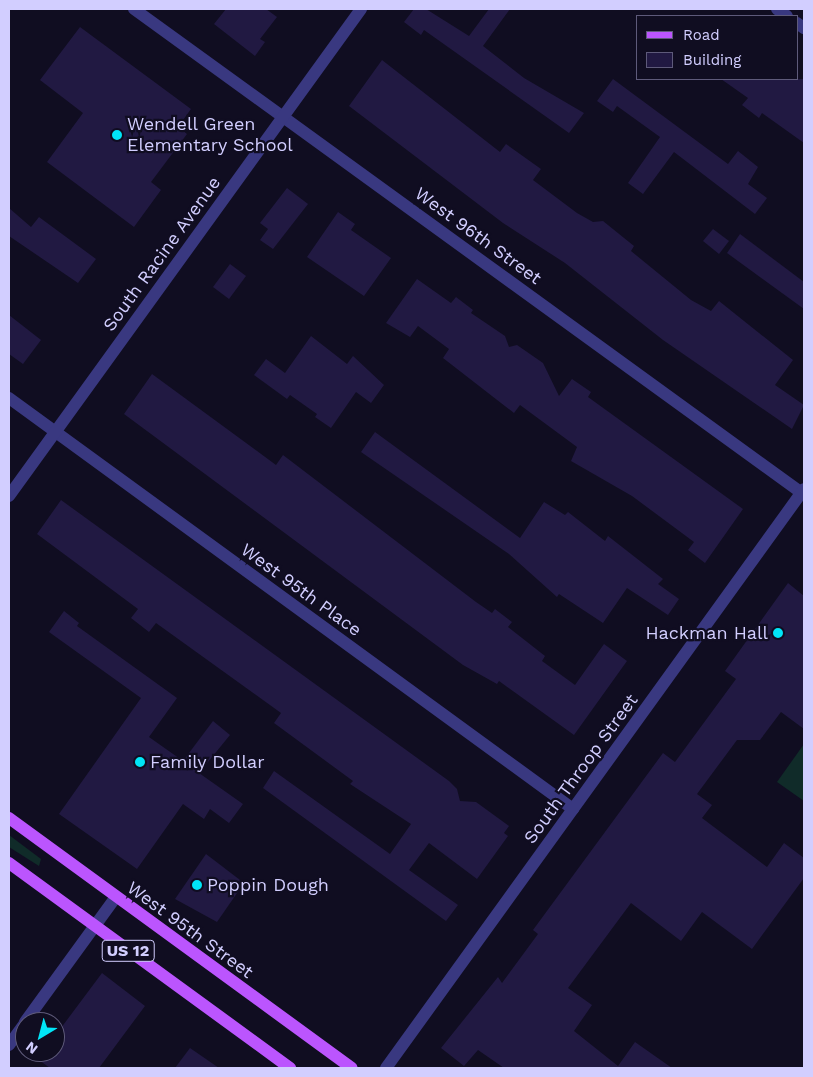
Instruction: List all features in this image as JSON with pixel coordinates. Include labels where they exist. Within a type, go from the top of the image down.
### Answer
[{"type":"main road","name":"West 95th Street","points":[[9,818],[116,898],[352,1068]]},
{"type":"main road","name":"US 12","points":[[9,864],[290,1068]]},
{"type":"street","name":"West 96th Street","points":[[134,9],[803,491]]},
{"type":"street","name":"South Racine Avenue","points":[[9,496],[361,9]]},
{"type":"street","name":"West 95th Place","points":[[9,398],[573,809]]},
{"type":"street","name":"South Throop Street","points":[[386,1068],[803,491]]},
{"type":"street","points":[[32,1012],[116,898]]},
{"type":"green space","points":[[804,744],[804,801],[777,782]]},
{"type":"green space","points":[[9,835],[41,859],[39,866],[9,847]]},
{"type":"building","points":[[226,9],[266,9],[277,17],[260,39],[265,42],[255,56],[214,24]]},
{"type":"building","points":[[414,9],[426,9],[469,36],[489,9],[510,9],[483,46],[524,78],[584,113],[569,133],[424,30],[421,35],[404,22]]},
{"type":"building","points":[[80,27],[191,109],[178,127],[187,134],[151,182],[161,190],[134,227],[47,162],[83,113],[40,80]]},
{"type":"building","points":[[382,60],[500,152],[506,144],[541,169],[533,180],[577,213],[593,222],[603,221],[634,246],[631,251],[691,300],[711,311],[719,301],[793,360],[775,385],[804,405],[792,429],[663,340],[565,263],[503,223],[349,106]]},
{"type":"building","points":[[613,79],[728,164],[738,151],[758,167],[748,184],[767,198],[755,214],[674,152],[643,194],[628,183],[660,137],[617,106],[613,112],[597,101]]},
{"type":"building","points":[[804,79],[804,143],[762,113],[759,118],[742,105],[748,98],[722,80]]},
{"type":"building","points":[[287,188],[308,204],[273,249],[260,240],[268,229],[260,223]]},
{"type":"building","points":[[9,208],[31,227],[39,217],[96,259],[78,283],[9,236]]},
{"type":"building","points":[[338,212],[355,224],[351,230],[391,258],[364,296],[307,257]]},
{"type":"building","points":[[713,229],[729,241],[719,254],[703,241]]},
{"type":"building","points":[[740,234],[804,282],[804,309],[727,253]]},
{"type":"building","points":[[230,264],[246,276],[229,299],[213,287]]},
{"type":"building","points":[[417,279],[451,303],[456,297],[473,310],[471,313],[505,336],[509,347],[517,345],[543,363],[559,396],[572,379],[591,392],[588,397],[743,509],[705,563],[688,550],[694,542],[632,496],[571,461],[577,447],[520,405],[514,413],[443,358],[449,349],[418,326],[410,337],[386,323]]},
{"type":"building","points":[[9,315],[41,340],[23,364],[9,354]]},
{"type":"building","points":[[311,336],[347,364],[353,356],[384,385],[371,403],[356,392],[331,428],[315,417],[317,414],[290,395],[287,399],[254,375],[266,359],[285,373]]},
{"type":"building","points":[[152,374],[276,465],[283,455],[476,602],[492,613],[495,609],[512,622],[508,627],[545,656],[542,661],[575,685],[604,644],[627,661],[574,735],[499,681],[497,684],[463,665],[124,414]]},
{"type":"building","points":[[375,432],[520,538],[544,502],[565,515],[568,512],[605,541],[608,536],[663,579],[658,584],[679,599],[668,615],[627,588],[603,623],[559,594],[557,597],[509,554],[361,452]]},
{"type":"building","points":[[61,500],[449,781],[457,789],[460,801],[476,802],[509,826],[504,833],[508,836],[477,879],[429,843],[409,870],[458,905],[446,921],[263,788],[274,771],[390,854],[411,824],[350,784],[353,781],[274,723],[281,713],[156,623],[149,632],[131,618],[138,609],[37,534]]},
{"type":"building","points":[[788,583],[804,596],[804,729],[781,712],[760,740],[737,740],[697,794],[712,805],[702,818],[767,867],[784,843],[804,858],[804,878],[752,949],[702,912],[681,941],[631,903],[568,988],[592,1005],[574,1031],[618,1066],[635,1042],[672,1068],[504,1068],[478,1050],[464,1066],[441,1048],[498,977],[502,983],[538,934],[533,930],[663,753],[675,762],[736,679],[725,671]]},
{"type":"building","name":"Family Dollar","points":[[64,611],[79,623],[77,626],[177,698],[149,737],[183,761],[213,721],[230,735],[199,773],[243,804],[229,823],[210,809],[204,819],[183,804],[137,869],[59,814],[141,698],[49,632]]},
{"type":"building","points":[[206,854],[244,883],[217,922],[175,899]]},
{"type":"building","points":[[102,973],[145,1006],[99,1068],[50,1068],[42,1062],[65,1062],[65,1023]]},
{"type":"building","points":[[190,1048],[219,1068],[175,1068]]},
{"type":"place","name":"Wendell Green Elementary School","points":[[117,135]]},
{"type":"place","name":"Hackman Hall","points":[[778,633]]},
{"type":"place","name":"Family Dollar","points":[[140,762]]},
{"type":"place","name":"Poppin Dough","points":[[197,885]]}]
